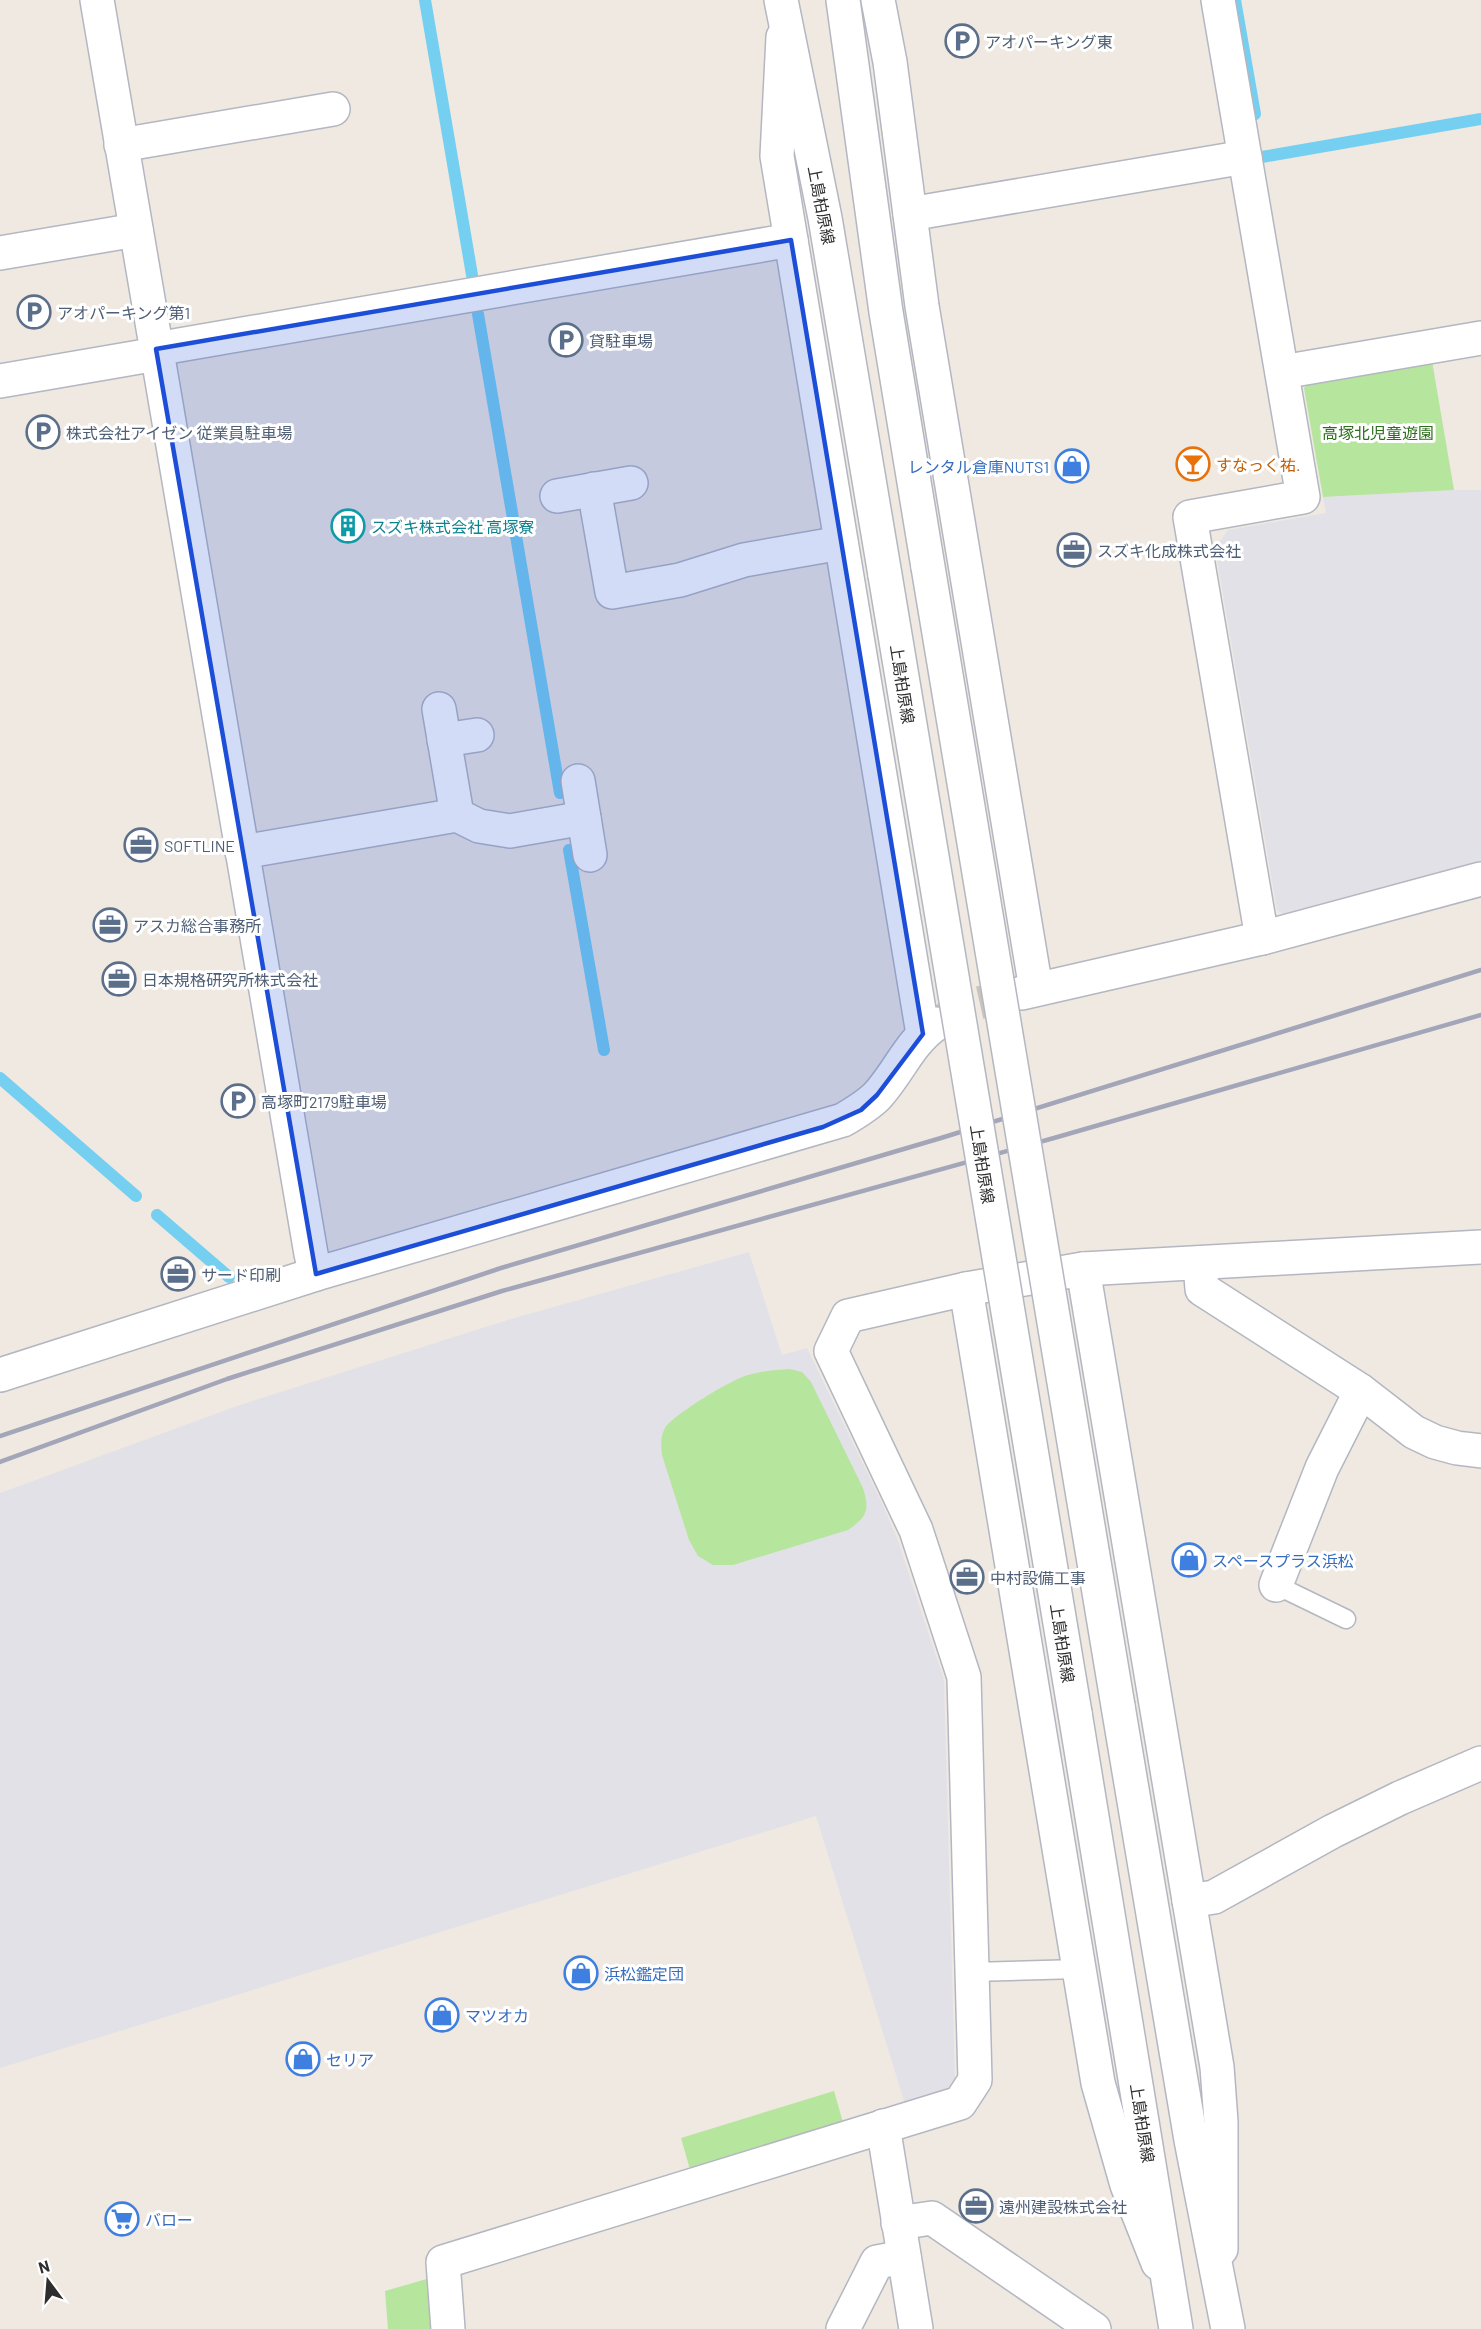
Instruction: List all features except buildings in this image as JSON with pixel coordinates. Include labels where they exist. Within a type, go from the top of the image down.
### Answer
[{"type":"street","points":[[97,0],[316,1274]]},
{"type":"street","points":[[843,0],[886,312],[928,567],[1191,2140],[1228,2329]]},
{"type":"street","points":[[878,0],[885,31],[924,318],[1029,991],[1262,938],[1481,879]]},
{"type":"street","points":[[1218,0],[1303,497],[1190,517],[1262,938]]},
{"type":"street","points":[[0,1375],[316,1274],[843,1120],[861,1110],[877,1095],[908,1051],[930,1029],[841,543],[777,156],[782,9]]},
{"type":"street","name":"上島柏原線","points":[[782,9],[825,218],[1176,2329]]},
{"type":"street","points":[[121,145],[333,109]]},
{"type":"street","points":[[910,214],[1245,158]]},
{"type":"street","points":[[0,254],[136,230]]},
{"type":"street","points":[[0,381],[791,240]]},
{"type":"street","points":[[1282,372],[1481,338]]},
{"type":"street","points":[[558,496],[631,483]]},
{"type":"street","points":[[594,489],[612,592],[680,580],[744,560],[841,543]]},
{"type":"street","points":[[457,815],[442,725],[477,735]]},
{"type":"street","points":[[578,781],[590,855]]},
{"type":"street","points":[[242,852],[457,815],[478,826],[510,831],[584,818]]},
{"type":"street","points":[[448,2329],[443,2262],[960,2103],[975,2080],[964,1677],[916,1530],[831,1351],[848,1316],[966,1289],[1083,1269],[1481,1247]]},
{"type":"street","points":[[1200,1263],[1202,1289],[1361,1391],[1414,1432],[1435,1442],[1481,1451]]},
{"type":"street","points":[[1083,1269],[1217,2078],[1221,2122],[1221,2289]]},
{"type":"street","points":[[966,1289],[1102,2095],[1127,2185],[1171,2296]]},
{"type":"street","points":[[1276,1585],[1322,1468],[1361,1391]]},
{"type":"street","points":[[1188,1901],[1214,1897],[1333,1831],[1400,1798],[1481,1763]]},
{"type":"street","points":[[883,2126],[916,2329]]},
{"type":"street","points":[[898,2223],[932,2218],[1094,2329]]},
{"type":"street","points":[[843,2329],[877,2262],[904,2258]]},
{"type":"lane","points":[[1276,1585],[1346,1619]]},
{"type":"lane","points":[[972,1972],[1079,1969]]},
{"type":"highlighted area","points":[[791,240],[923,1034],[877,1095],[861,1110],[823,1127],[316,1274],[156,349]]},
{"type":"shaded area","points":[[1481,490],[1481,862],[1284,915],[1277,910],[1215,548],[1228,530],[1326,513],[1323,497]]},
{"type":"shaded area","points":[[749,1252],[782,1355],[807,1348],[881,1501],[897,1538],[944,1680],[955,2079],[944,2095],[906,2107],[816,1816],[0,2068],[0,1493],[237,1406],[511,1319]]},
{"type":"green space","name":"高塚北児童遊園","points":[[1432,361],[1454,490],[1323,497],[1304,388],[1309,381]]},
{"type":"green space","points":[[790,1369],[802,1372],[811,1382],[863,1488],[866,1502],[865,1512],[863,1517],[848,1530],[733,1565],[713,1565],[698,1556],[689,1540],[662,1455],[663,1431],[679,1415],[729,1383],[753,1374]]},
{"type":"green space","points":[[834,2091],[844,2126],[691,2173],[681,2138]]},
{"type":"green space","points":[[430,2278],[434,2329],[388,2329],[385,2291]]},
{"type":"waterway","points":[[425,0],[472,275]]},
{"type":"waterway","points":[[1235,0],[1255,114]]},
{"type":"waterway","points":[[1262,157],[1481,119]]},
{"type":"waterway","points":[[478,314],[560,793]]},
{"type":"waterway","points":[[569,850],[604,1050]]},
{"type":"waterway","points":[[0,1078],[136,1196]]},
{"type":"waterway","points":[[157,1215],[229,1277]]},
{"type":"tunnel","points":[[936,1024],[969,1005],[1022,993]]},
{"type":"railway","points":[[0,1436],[501,1268],[941,1138],[1481,970]]},
{"type":"railway","points":[[0,1462],[227,1379],[502,1291],[1054,1138],[1481,1015]]},
{"type":"place","name":"アオパーキング東","points":[[962,41]]},
{"type":"place","name":"アオパーキング第1","points":[[34,312]]},
{"type":"place","name":"貸駐車場","points":[[566,340]]},
{"type":"place","name":"株式会社アイゼン 従業員駐車場","points":[[43,432]]},
{"type":"place","name":"すなっく祐.","points":[[1193,464]]},
{"type":"place","name":"レンタル倉庫NUTS1","points":[[1072,466]]},
{"type":"place","name":"スズキ株式会社 高塚寮","points":[[348,526]]},
{"type":"place","name":"スズキ化成株式会社","points":[[1074,550]]},
{"type":"place","name":"SOFTLINE","points":[[141,845]]},
{"type":"place","name":"アスカ総合事務所","points":[[110,925]]},
{"type":"place","name":"日本規格研究所株式会社","points":[[119,979]]},
{"type":"place","name":"高塚町2179駐車場","points":[[238,1101]]},
{"type":"place","name":"サード印刷","points":[[178,1274]]},
{"type":"place","name":"スペースプラス浜松","points":[[1189,1560]]},
{"type":"place","name":"中村設備工事","points":[[967,1577]]},
{"type":"place","name":"浜松鑑定団","points":[[581,1973]]},
{"type":"place","name":"マツオカ","points":[[442,2015]]},
{"type":"place","name":"セリア","points":[[303,2059]]},
{"type":"place","name":"遠州建設株式会社","points":[[976,2206]]},
{"type":"place","name":"バロー","points":[[122,2219]]}]
